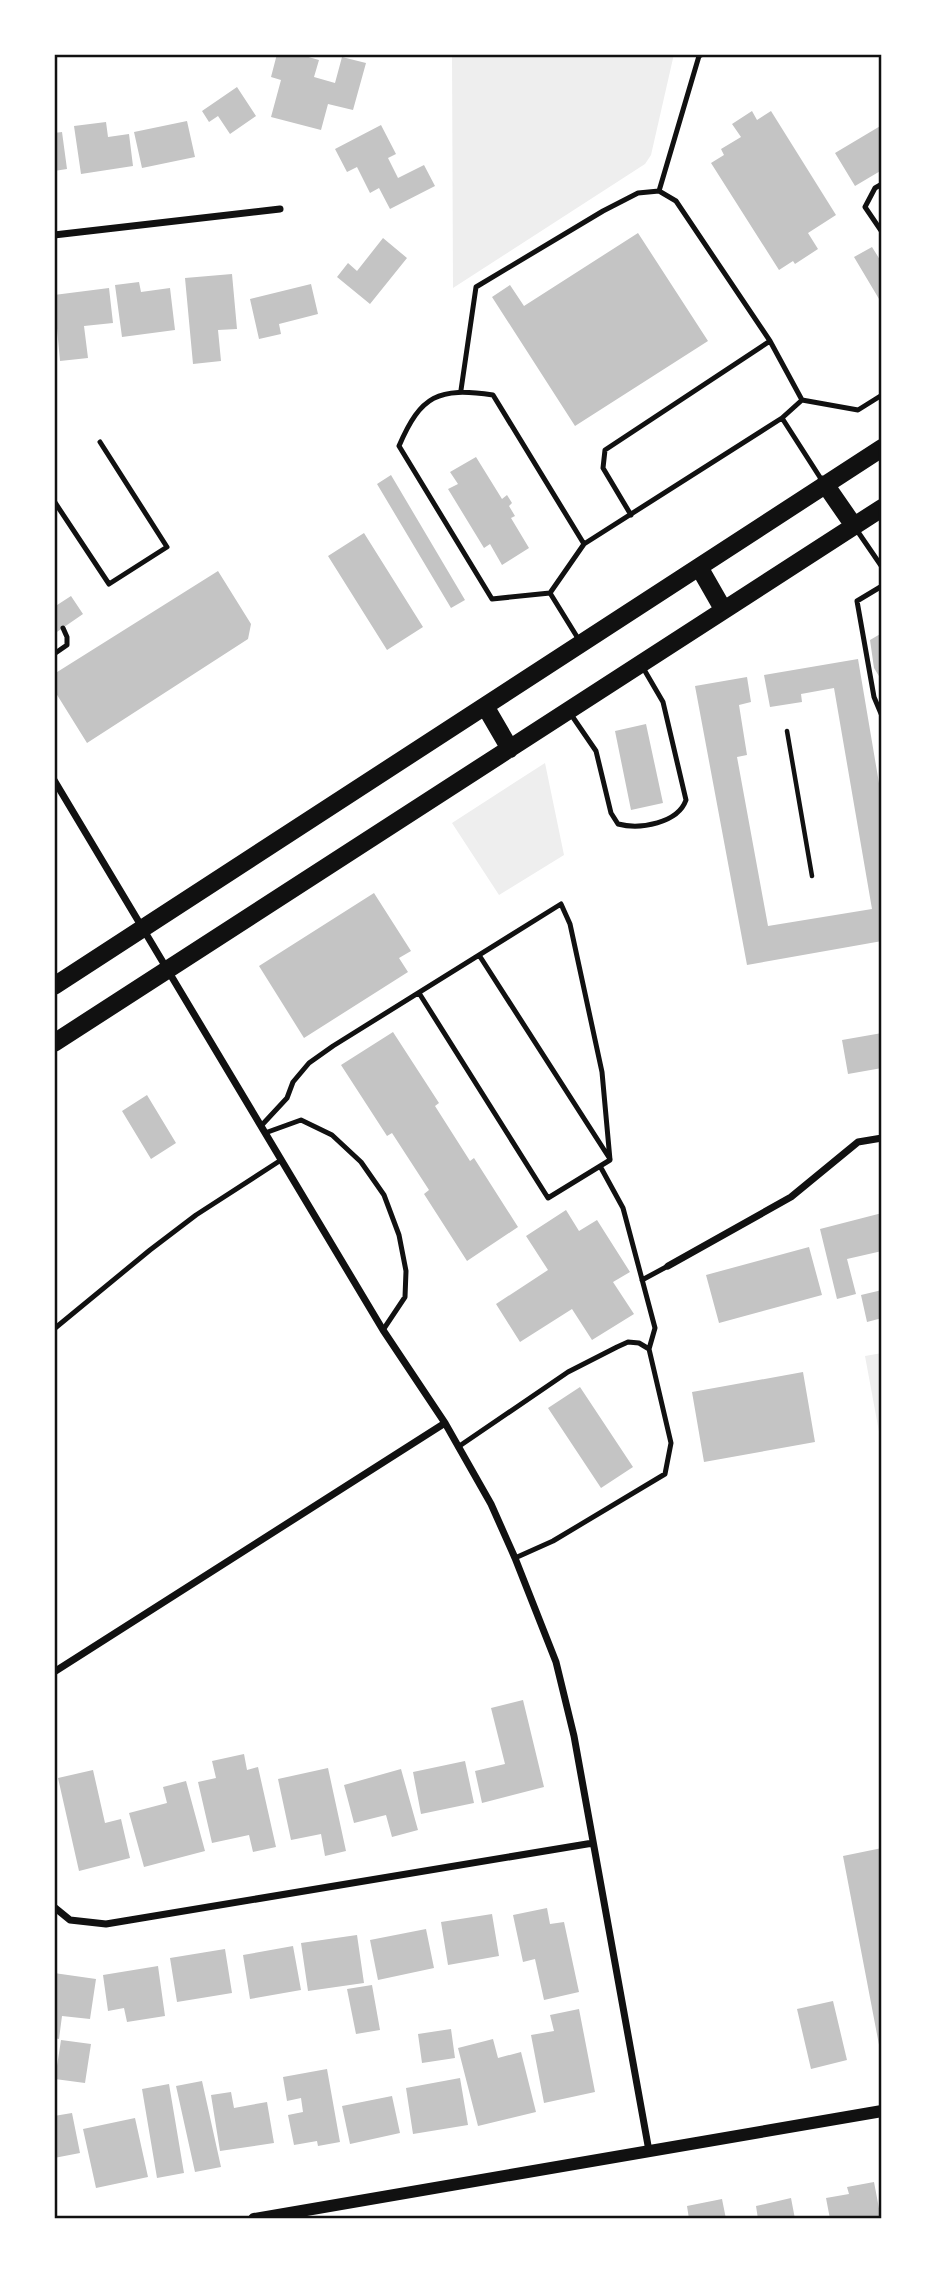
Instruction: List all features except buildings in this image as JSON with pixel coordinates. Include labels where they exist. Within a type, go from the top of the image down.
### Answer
[{"type":"main road","points":[[54,986],[882,448]]},
{"type":"main road","points":[[825,484],[854,526]]},
{"type":"main road","points":[[54,1043],[882,508]]},
{"type":"main road","points":[[699,568],[723,609]]},
{"type":"main road","points":[[485,706],[510,749]]},
{"type":"street","points":[[54,235],[280,209]]},
{"type":"street","points":[[54,780],[383,1330],[445,1423],[491,1504],[515,1558],[556,1662],[574,1737],[649,2151]]},
{"type":"street","points":[[668,1266],[790,1196],[858,1142],[882,1138]]},
{"type":"street","points":[[54,1672],[445,1423]]},
{"type":"street","points":[[54,1907],[70,1920],[106,1924],[593,1843]]},
{"type":"street","points":[[254,2219],[882,2111]]},
{"type":"lane","points":[[659,191],[699,56],[703,54]]},
{"type":"lane","points":[[882,184],[875,188],[865,207],[882,232]]},
{"type":"lane","points":[[461,390],[475,288],[603,211],[638,193],[659,191],[676,201],[770,341],[802,400]]},
{"type":"lane","points":[[631,515],[603,468],[605,450],[770,341]]},
{"type":"lane","points":[[584,544],[493,395],[461,390],[426,400],[410,421],[399,446],[492,599],[550,593],[584,544],[782,418],[802,400]]},
{"type":"lane","points":[[802,400],[858,410],[882,395]]},
{"type":"lane","points":[[782,418],[825,484]]},
{"type":"lane","points":[[54,501],[109,584],[167,547],[100,442]]},
{"type":"lane","points":[[854,526],[882,568]]},
{"type":"lane","points":[[882,586],[857,601],[874,696],[882,716]]},
{"type":"lane","points":[[550,593],[581,643]]},
{"type":"lane","points":[[54,654],[67,645],[63,628]]},
{"type":"lane","points":[[568,710],[596,751],[611,813],[618,824],[631,827],[674,817],[686,800],[663,702],[640,663]]},
{"type":"lane","points":[[263,1129],[287,1098],[293,1082],[309,1063],[561,904],[570,924],[602,1072],[610,1160]]},
{"type":"lane","points":[[480,955],[610,1160]]},
{"type":"lane","points":[[419,993],[548,1198],[610,1160]]},
{"type":"lane","points":[[263,1129],[301,1120],[332,1135],[361,1162],[384,1195],[399,1234],[406,1270],[405,1297],[383,1330]]},
{"type":"lane","points":[[55,1326],[159,1243],[281,1160]]},
{"type":"lane","points":[[515,1558],[553,1541],[665,1474],[671,1443],[649,1349],[655,1328],[623,1208],[600,1166]]},
{"type":"lane","points":[[642,1280],[668,1266]]},
{"type":"lane","points":[[458,1447],[568,1372],[628,1342],[639,1343],[649,1349]]},
{"type":"path","points":[[787,731],[812,876]]},
{"type":"shaded area","points":[[452,54],[674,54],[651,155],[645,164],[453,288]]},
{"type":"shaded area","points":[[545,763],[564,855],[499,895],[452,823]]},
{"type":"shaded area","points":[[882,1353],[882,1448],[865,1356]]}]
